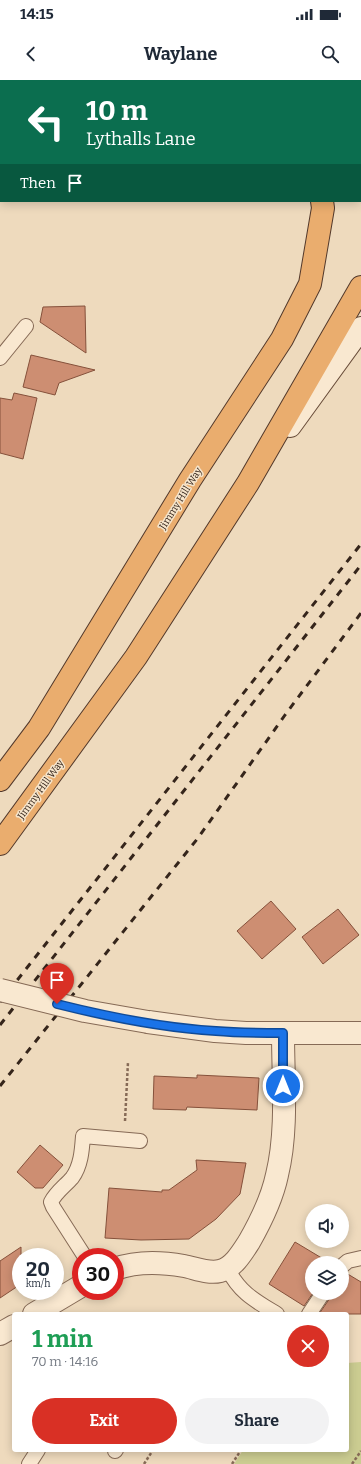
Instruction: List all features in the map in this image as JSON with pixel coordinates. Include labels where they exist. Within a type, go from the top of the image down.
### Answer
[{"type":"highway","name":"Jimmy Hill Way","points":[[0,780],[39,728],[190,480],[282,339],[310,284],[322,202]]},
{"type":"highway","name":"Jimmy Hill Way","points":[[0,844],[136,657],[248,483],[361,287]]},
{"type":"street","points":[[248,483],[361,328]]},
{"type":"street","points":[[0,990],[85,1011],[148,1022],[215,1031],[361,1033]]},
{"type":"street","points":[[124,1266],[144,1263],[168,1263],[212,1272],[227,1268],[238,1257],[256,1229],[269,1202],[281,1157],[283,1128],[283,1033]]},
{"type":"street","points":[[45,1311],[72,1292]]},
{"type":"street","points":[[0,1334],[12,1327]]},
{"type":"lane","points":[[0,358],[26,326]]},
{"type":"lane","points":[[79,1248],[51,1202],[55,1195],[72,1178],[77,1170],[83,1136],[140,1141]]},
{"type":"lane","points":[[349,1260],[361,1258]]},
{"type":"lane","points":[[227,1268],[246,1294],[274,1312]]},
{"type":"lane","points":[[311,1312],[319,1300]]},
{"type":"lane","points":[[29,1464],[37,1452]]},
{"type":"path","points":[[124,1140],[128,1062]]},
{"type":"path","points":[[352,1464],[361,1451]]},
{"type":"path","points":[[144,1464],[152,1452]]},
{"type":"path","points":[[232,1464],[240,1452]]},
{"type":"green space","points":[[361,1362],[361,1464],[234,1464],[242,1452],[349,1452],[349,1363]]},
{"type":"building","points":[[85,306],[86,353],[40,322],[43,307]]},
{"type":"building","points":[[31,355],[95,370],[59,383],[55,395],[23,387]]},
{"type":"building","points":[[14,393],[37,398],[23,459],[0,453],[0,398],[12,400]]},
{"type":"building","points":[[271,901],[296,929],[262,959],[237,931]]},
{"type":"building","points":[[338,909],[359,935],[323,964],[302,937]]},
{"type":"building","points":[[197,1075],[259,1078],[257,1110],[187,1107],[186,1110],[153,1109],[154,1076],[197,1078]]},
{"type":"building","points":[[40,1145],[63,1165],[43,1188],[35,1188],[17,1172]]},
{"type":"building","points":[[196,1160],[246,1163],[240,1194],[216,1219],[189,1239],[141,1240],[105,1238],[109,1188],[162,1192],[162,1190],[169,1190],[197,1170]]},
{"type":"building","points":[[295,1242],[318,1256],[305,1256],[305,1300],[308,1300],[304,1306],[269,1284]]},
{"type":"building","points":[[12,1253],[12,1290],[0,1298],[0,1261]]},
{"type":"building","points":[[349,1275],[361,1282],[361,1314],[349,1314],[349,1312],[320,1312],[329,1300],[349,1300]]},
{"type":"railway","points":[[0,1002],[361,544]]},
{"type":"railway","points":[[0,1025],[361,565]]},
{"type":"railway","points":[[0,1086],[198,838],[285,715],[361,613]]},
{"type":"route","points":[[57,1004],[101,1014],[185,1028],[246,1033],[283,1033],[283,1086]]}]
